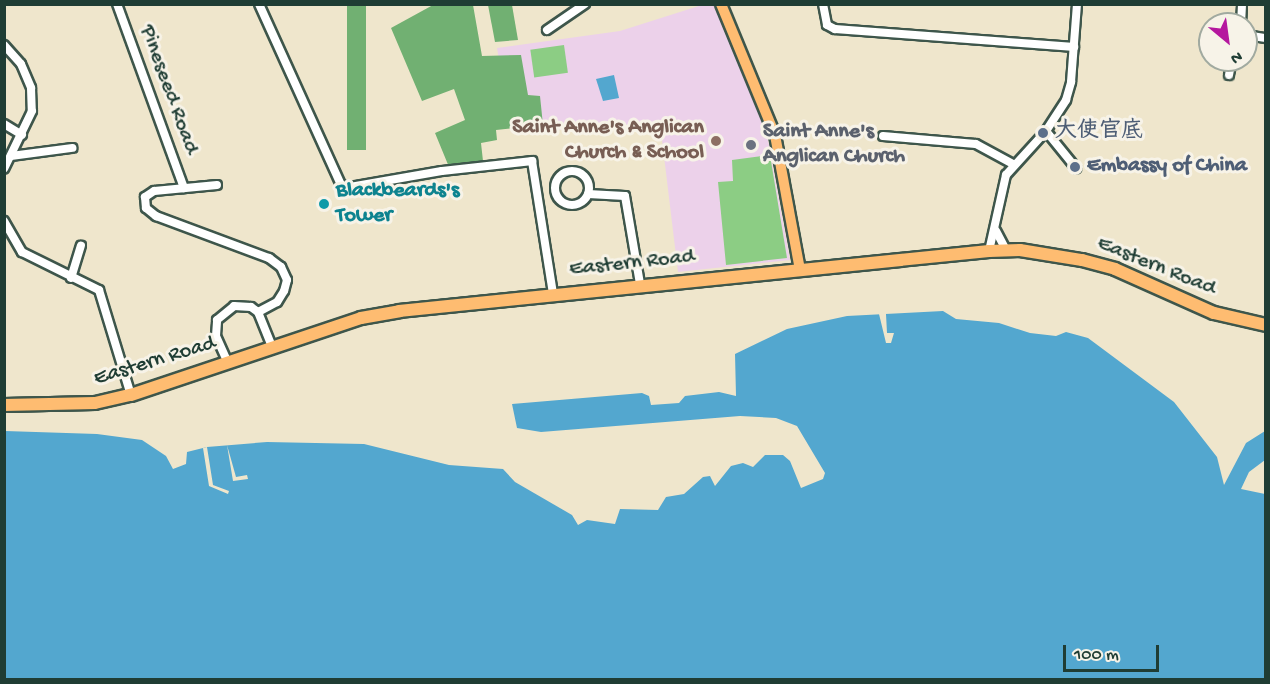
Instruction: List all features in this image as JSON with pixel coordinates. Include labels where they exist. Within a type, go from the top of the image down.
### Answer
[{"type":"highway","name":"Eastern Road","points":[[4,405],[95,403],[131,395],[361,318],[399,311],[640,284],[989,251],[1006,250],[1052,254],[1115,269],[1214,313],[1266,325]]},
{"type":"main road","points":[[720,4],[775,135],[800,270]]},
{"type":"street","name":"Pineseed Road","points":[[117,4],[184,188]]},
{"type":"street","points":[[259,4],[341,185],[350,187],[527,160],[534,165],[553,294]]},
{"type":"street","points":[[547,30],[585,4]]},
{"type":"street","points":[[823,4],[827,25],[835,29],[1074,47]]},
{"type":"street","points":[[989,251],[996,231],[1000,188],[1013,164],[1046,131],[1066,99],[1074,47],[1077,4]]},
{"type":"street","points":[[4,45],[21,64],[31,88],[33,111],[4,169]]},
{"type":"street","points":[[4,124],[22,135]]},
{"type":"street","points":[[1046,131],[1076,168]]},
{"type":"street","points":[[883,136],[976,144],[1013,164]]},
{"type":"street","points":[[11,156],[72,148]]},
{"type":"street","points":[[577,172],[588,183],[588,194],[581,202],[570,205],[560,200],[555,190],[561,175],[577,172]]},
{"type":"street","name":"Pineseed Road","points":[[217,185],[154,191],[145,197],[146,208],[156,216],[269,258],[281,267],[287,280],[284,291],[277,302],[258,312]]},
{"type":"street","points":[[538,194],[555,190]]},
{"type":"street","points":[[588,194],[625,196],[640,284]]},
{"type":"street","points":[[4,221],[22,252],[99,290],[106,302],[131,395]]},
{"type":"street","points":[[996,231],[1006,250]]},
{"type":"street","points":[[71,278],[81,246]]},
{"type":"street","points":[[228,363],[216,336],[217,320],[234,306],[252,307],[258,312],[272,347]]},
{"type":"shaded area","name":"Saint Anne's Anglican Church & School","points":[[702,5],[717,5],[764,118],[790,260],[678,272],[660,123],[512,133],[497,48],[620,31]]},
{"type":"green space","points":[[347,5],[366,5],[366,150],[347,150]]},
{"type":"green space","points":[[433,5],[473,5],[482,56],[521,55],[528,95],[540,96],[543,125],[496,130],[497,140],[481,143],[483,161],[449,167],[435,133],[465,120],[454,89],[422,101],[391,28]]},
{"type":"green space","points":[[488,5],[512,5],[518,40],[495,42]]},
{"type":"green space","points":[[564,45],[568,73],[534,77],[530,50]]},
{"type":"green space","points":[[770,155],[787,258],[726,265],[718,182],[733,181],[732,160]]},
{"type":"water","points":[[614,75],[619,98],[603,101],[596,79]]},
{"type":"water","points":[[943,311],[956,319],[999,323],[1030,333],[1056,336],[1066,332],[1088,338],[1174,402],[1217,457],[1224,485],[1246,443],[1265,431],[1265,460],[1249,472],[1241,489],[1265,494],[1265,679],[5,680],[5,431],[97,434],[142,440],[166,456],[173,469],[186,464],[187,452],[207,447],[267,442],[364,444],[449,465],[503,469],[515,482],[572,515],[578,525],[587,520],[615,524],[620,509],[658,510],[666,497],[684,494],[703,477],[710,476],[715,486],[731,466],[743,463],[753,467],[765,455],[783,455],[790,461],[801,488],[823,479],[825,473],[797,426],[776,418],[740,416],[541,432],[517,428],[512,404],[642,393],[649,396],[651,405],[679,403],[685,396],[719,392],[736,396],[735,354],[787,329],[847,316]]},
{"type":"pier","points":[[879,314],[886,314],[887,333],[894,333],[891,343],[886,343]]},
{"type":"pier","points":[[227,445],[236,477],[247,475],[248,479],[233,481]]},
{"type":"pier","points":[[207,447],[213,485],[229,491],[228,494],[209,486],[203,448]]},
{"type":"place","name":"大使官底","points":[[1043,133]]},
{"type":"place","name":"Saint Anne's Anglican Church & School","points":[[716,141]]},
{"type":"place","name":"Saint Anne's Anglican Church","points":[[751,145]]},
{"type":"place","name":"Embassy of China","points":[[1075,167]]},
{"type":"place","name":"Blackbeards's Tower","points":[[324,204]]}]
